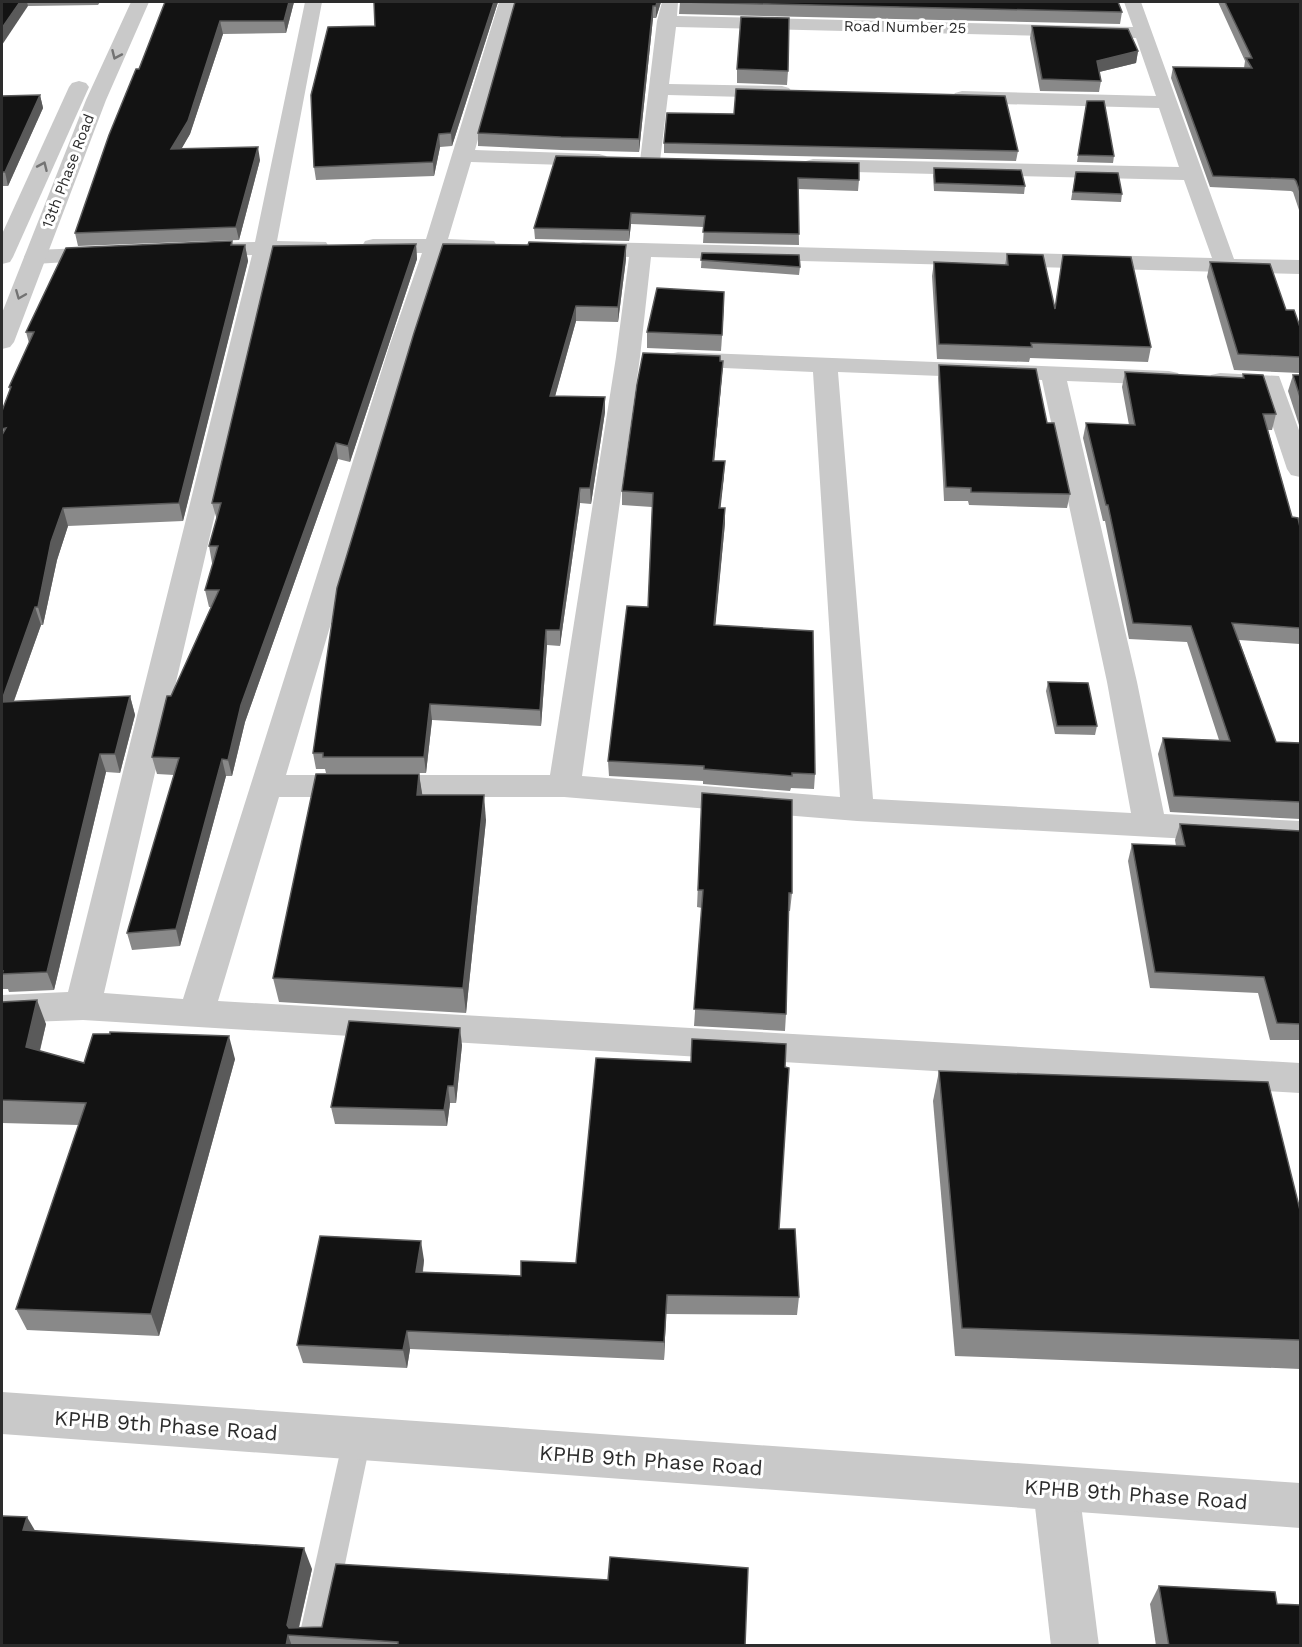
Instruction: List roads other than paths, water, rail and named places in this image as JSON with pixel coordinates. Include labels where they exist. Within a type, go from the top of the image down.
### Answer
[{"type":"street","name":"13th Phase Road","points":[[4,330],[96,100],[140,2]]},
{"type":"street","points":[[83,1006],[265,248],[314,2]]},
{"type":"street","points":[[196,1014],[401,347],[435,245],[507,2]]},
{"type":"street","points":[[650,161],[669,2]]},
{"type":"street","points":[[1133,2],[1226,266]]},
{"type":"street","name":"Road Number 25","points":[[666,21],[1144,33]]},
{"type":"street","name":"13th Phase Road","points":[[2,257],[86,73]]},
{"type":"street","points":[[658,89],[800,93]]},
{"type":"street","points":[[942,96],[1167,102]]},
{"type":"street","points":[[462,156],[674,162]]},
{"type":"street","points":[[791,164],[1192,174]]},
{"type":"street","points":[[27,201],[57,201]]},
{"type":"street","points":[[185,251],[435,245],[504,247]]},
{"type":"street","points":[[561,248],[1300,267]]},
{"type":"street","points":[[564,786],[628,357],[641,250]]},
{"type":"street","points":[[35,257],[127,253]]},
{"type":"street","points":[[628,357],[1280,382],[1300,469]]},
{"type":"street","points":[[825,365],[857,810]]},
{"type":"street","points":[[1053,373],[1122,682],[1150,825]]},
{"type":"street","points":[[267,786],[564,786],[857,810],[1300,833]]},
{"type":"street","points":[[2,1009],[83,1006],[1300,1078]]},
{"type":"street","name":"KPHB 9th Phase Road","points":[[2,1413],[1300,1506]]},
{"type":"street","points":[[1056,1489],[1075,1646]]},
{"type":"lane","points":[[312,1646],[357,1439]]}]
